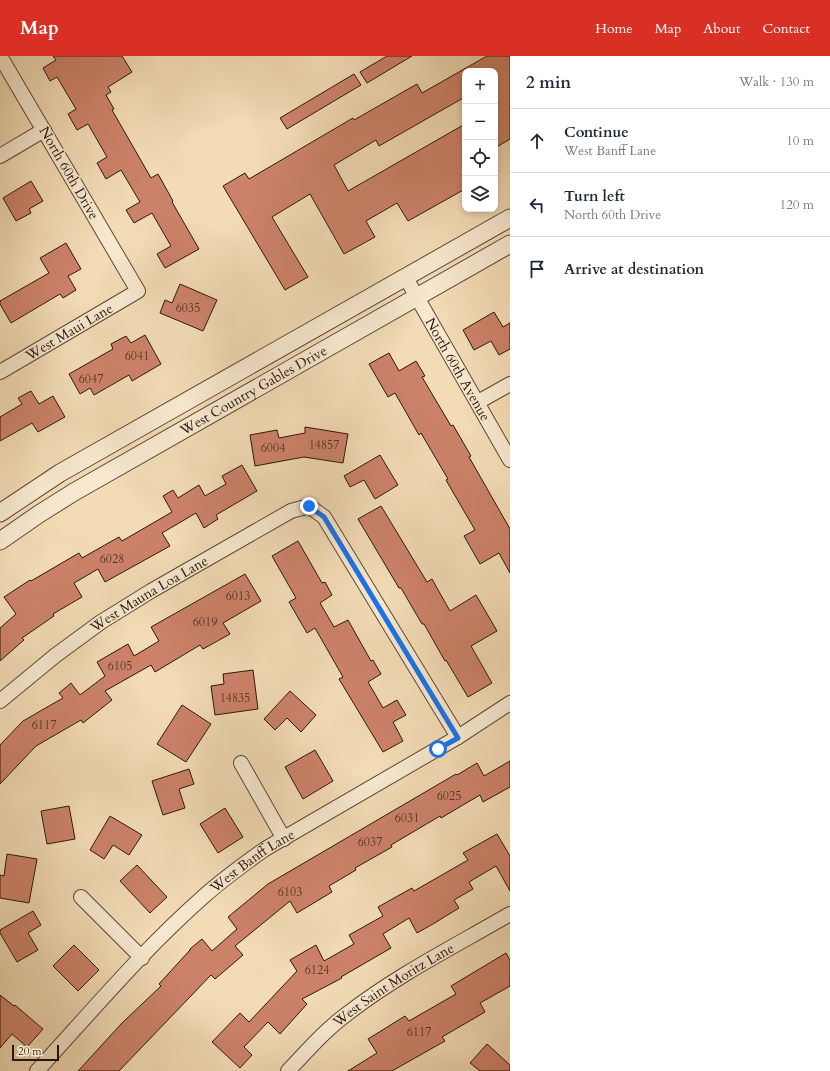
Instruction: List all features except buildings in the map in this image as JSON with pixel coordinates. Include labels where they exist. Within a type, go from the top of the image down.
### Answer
[{"type":"street","name":"North 60th Drive","points":[[0,56],[138,291]]},
{"type":"street","points":[[0,156],[44,130]]},
{"type":"street","name":"West Country Gables Drive","points":[[0,513],[60,473],[510,218]]},
{"type":"street","name":"West Country Gables Drive","points":[[0,541],[74,492],[510,244]]},
{"type":"street","name":"North 60th Avenue","points":[[406,278],[510,460]]},
{"type":"street","name":"West Maui Lane","points":[[0,372],[138,291]]},
{"type":"street","points":[[478,402],[510,384]]},
{"type":"street","name":"West Mauna Loa Lane","points":[[0,701],[56,654],[101,622],[158,587],[291,511],[309,506],[324,517],[458,738]]},
{"type":"street","name":"West Banff Lane","points":[[37,1071],[142,958],[203,897],[236,870],[265,849],[458,738],[510,703]]},
{"type":"street","points":[[241,763],[284,839]]},
{"type":"street","points":[[81,897],[142,958]]},
{"type":"street","name":"West Saint Moritz Lane","points":[[288,1071],[316,1041],[346,1014],[386,986],[510,914]]},
{"type":"route","points":[[309,506],[324,517],[458,738],[438,749]]}]
